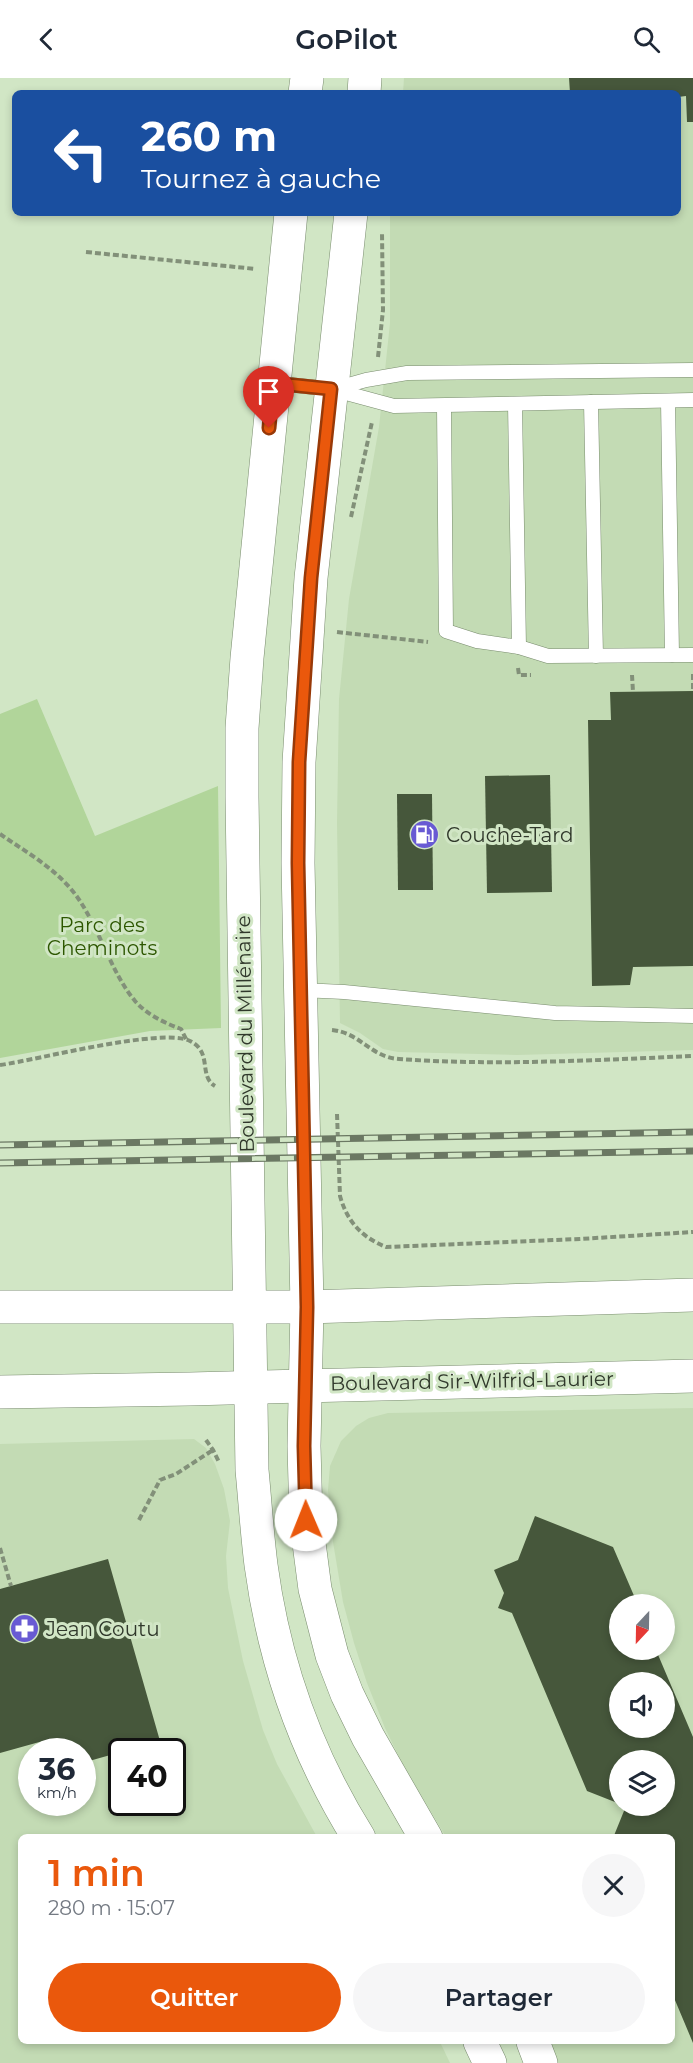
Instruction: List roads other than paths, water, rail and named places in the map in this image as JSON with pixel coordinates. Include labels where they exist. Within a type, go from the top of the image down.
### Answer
[{"type":"street","name":"Boulevard du Millénaire","points":[[291,216],[246,658],[242,728],[248,1307],[252,1470],[261,1565],[286,1683],[311,1748],[333,1795],[357,1834]]},
{"type":"street","points":[[351,216],[311,578],[299,762],[298,863],[307,1307],[304,1446],[306,1520],[315,1589],[332,1655],[347,1694],[368,1737],[424,1834]]},
{"type":"street","points":[[0,1307],[307,1307],[693,1296]]},
{"type":"street","name":"Boulevard Sir-Wilfrid-Laurier","points":[[0,1392],[693,1376]]},
{"type":"street","points":[[481,2044],[490,2063]]},
{"type":"street","points":[[533,2044],[541,2063]]},
{"type":"lane","points":[[331,389],[407,373],[693,369]]},
{"type":"lane","points":[[273,383],[331,389],[394,406],[693,400]]},
{"type":"lane","points":[[668,401],[672,655]]},
{"type":"lane","points":[[591,402],[596,656]]},
{"type":"lane","points":[[515,404],[519,647]]},
{"type":"lane","points":[[444,406],[446,630],[477,641],[519,647],[548,656],[693,655]]},
{"type":"lane","points":[[301,990],[344,992],[555,1013],[693,1016]]},
{"type":"railway","points":[[0,1145],[693,1132]]},
{"type":"railway","points":[[0,1163],[693,1151]]},
{"type":"place","name":"Couche-Tard","points":[[425,835]]},
{"type":"place","name":"Jean Coutu","points":[[25,1629]]},
{"type":"park label","name":"Parc des Cheminots","points":[[102,936]]}]
